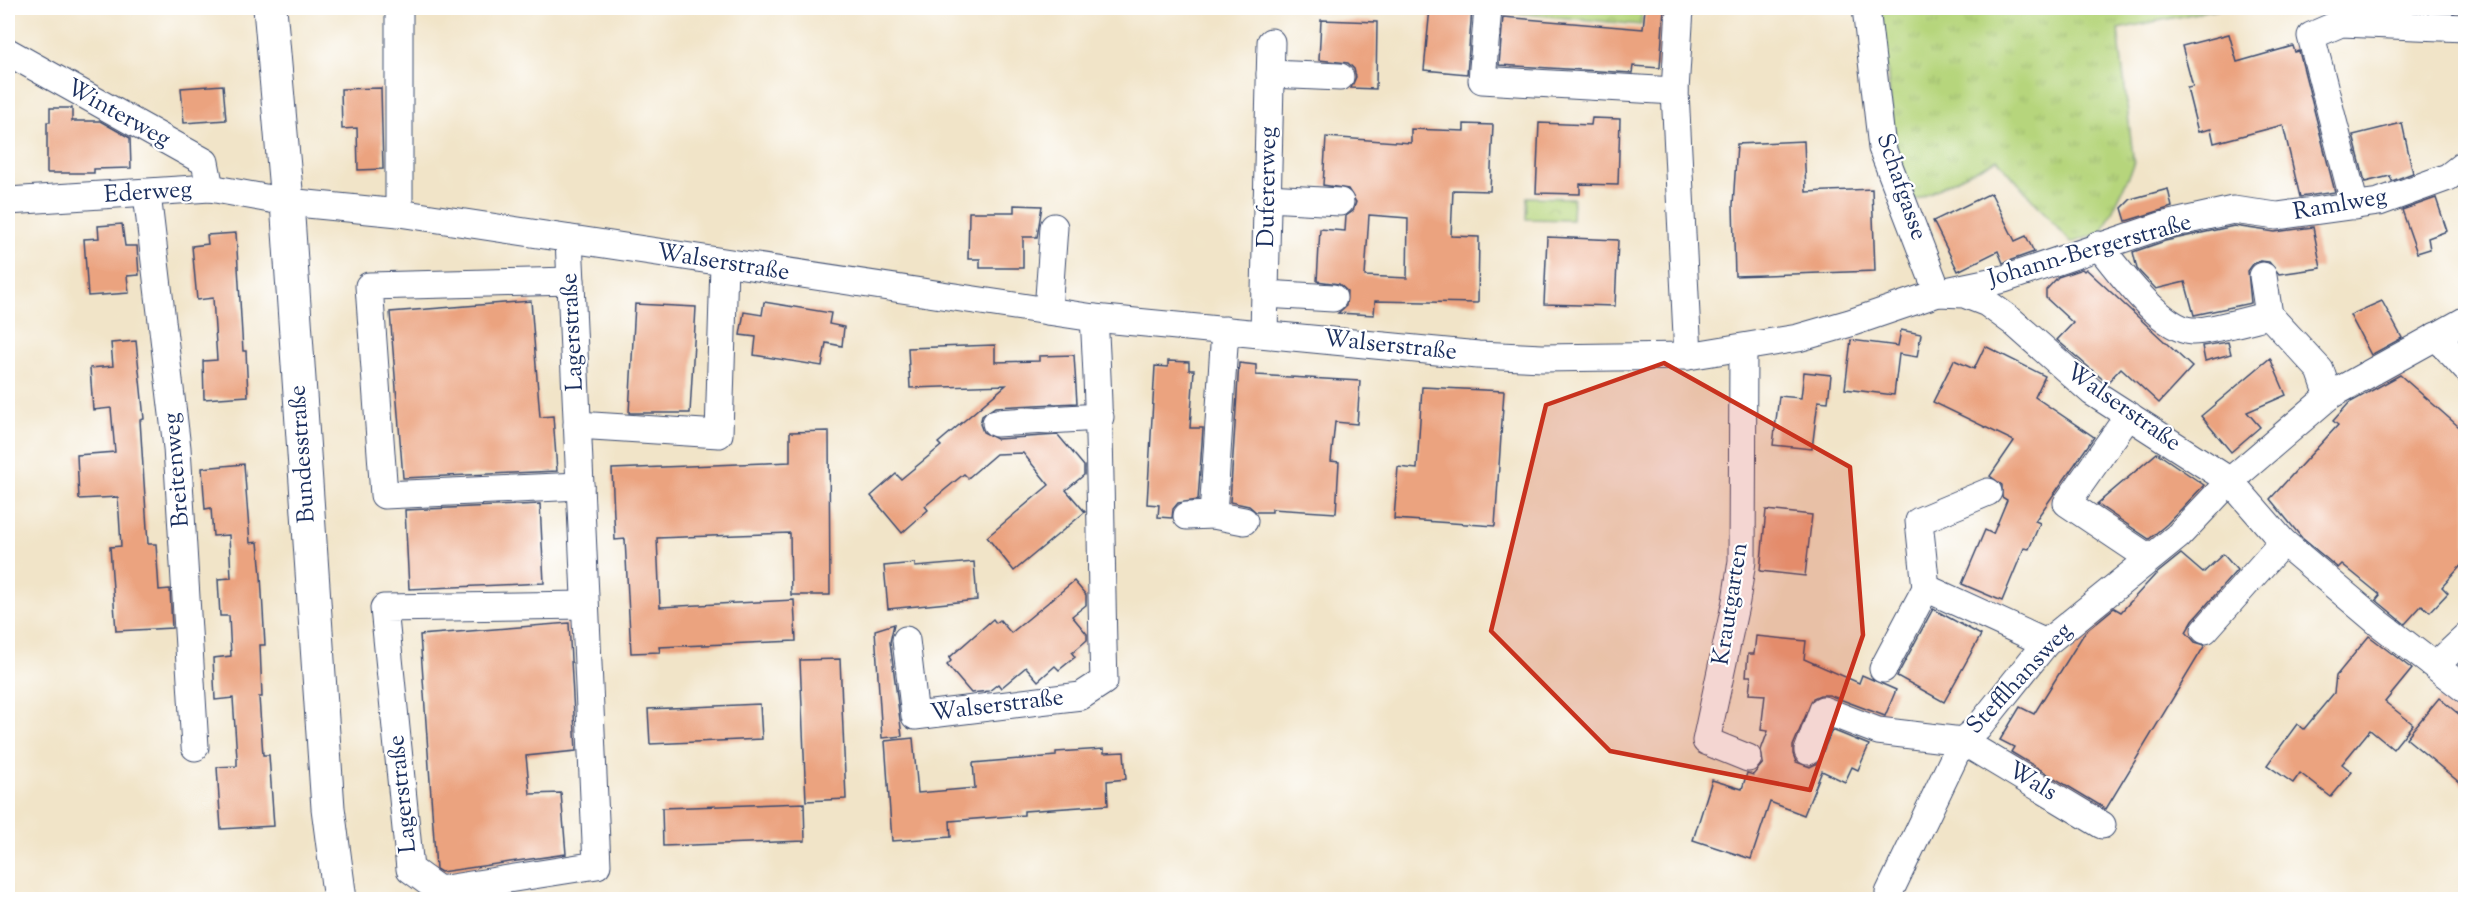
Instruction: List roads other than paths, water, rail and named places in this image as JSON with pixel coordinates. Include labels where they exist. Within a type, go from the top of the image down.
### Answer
[{"type":"main road","name":"Bundesstraße","points":[[270,8],[286,202],[328,808],[340,900]]},
{"type":"street","points":[[399,8],[399,213]]},
{"type":"street","points":[[1488,8],[1482,80],[1675,91]]},
{"type":"street","points":[[1680,8],[1675,91],[1688,356]]},
{"type":"street","name":"Schafgasse","points":[[1866,8],[1882,148],[1938,293]]},
{"type":"street","points":[[2355,206],[2311,36],[2341,23],[2466,28]]},
{"type":"street","name":"Dufererweg","points":[[1264,333],[1271,42]]},
{"type":"street","name":"Winterweg","points":[[8,52],[205,162],[210,188]]},
{"type":"street","points":[[1270,74],[1340,77]]},
{"type":"street","name":"Ramlweg","points":[[2277,216],[2379,202],[2448,177],[2466,163]]},
{"type":"street","name":"Ederweg","points":[[8,201],[147,194],[210,188],[286,202]]},
{"type":"street","name":"Breitenweg","points":[[147,194],[177,448],[195,747]]},
{"type":"street","points":[[1267,198],[1340,202]]},
{"type":"street","name":"Walserstraße","points":[[286,202],[399,213],[724,264],[1094,318],[1489,356],[1542,358],[1688,356],[1798,338],[1850,323],[1901,303],[1938,293],[1964,294],[1987,303],[2092,392],[2230,481],[2283,542],[2380,624],[2466,690]]},
{"type":"street","name":"Johann-Bergerstraße","points":[[1938,293],[2004,279],[2098,245],[2161,226],[2233,210],[2277,216]]},
{"type":"street","points":[[1048,311],[1054,227]]},
{"type":"street","name":"Lagerstraße","points":[[569,239],[597,865],[439,890],[410,869],[384,608],[585,605]]},
{"type":"street","points":[[2098,245],[2150,306],[2171,322],[2192,331],[2270,315]]},
{"type":"street","points":[[577,425],[719,434],[724,264]]},
{"type":"street","points":[[2263,276],[2270,315],[2320,370],[2329,396]]},
{"type":"street","points":[[571,281],[369,286],[384,495],[580,486]]},
{"type":"street","points":[[1265,294],[1333,298]]},
{"type":"street","name":"Walserstraße","points":[[906,640],[915,716],[1081,696],[1104,681],[1099,521],[1100,417],[1094,318]]},
{"type":"street","name":"Stefflhansweg","points":[[1889,893],[1962,741],[1978,728],[2046,643],[2178,536],[2230,481],[2329,396],[2466,320]]},
{"type":"street","points":[[1225,330],[1200,516],[1244,520]]},
{"type":"street","points":[[2436,336],[2466,369]]},
{"type":"street","name":"Krautgarten","points":[[1743,348],[1742,561],[1736,602],[1706,741],[1748,758]]},
{"type":"street","points":[[2129,415],[2067,503],[2149,558]]},
{"type":"street","points":[[996,423],[1100,417]]},
{"type":"street","points":[[1883,669],[1926,588],[1919,521],[1988,492]]},
{"type":"street","points":[[2205,630],[2283,542]]},
{"type":"street","points":[[1926,588],[2046,643]]},
{"type":"street","points":[[2436,665],[2466,637]]},
{"type":"street","points":[[1808,751],[1823,710],[1878,731],[1962,741]]},
{"type":"street","name":"Wals","points":[[1962,741],[2102,825]]}]
